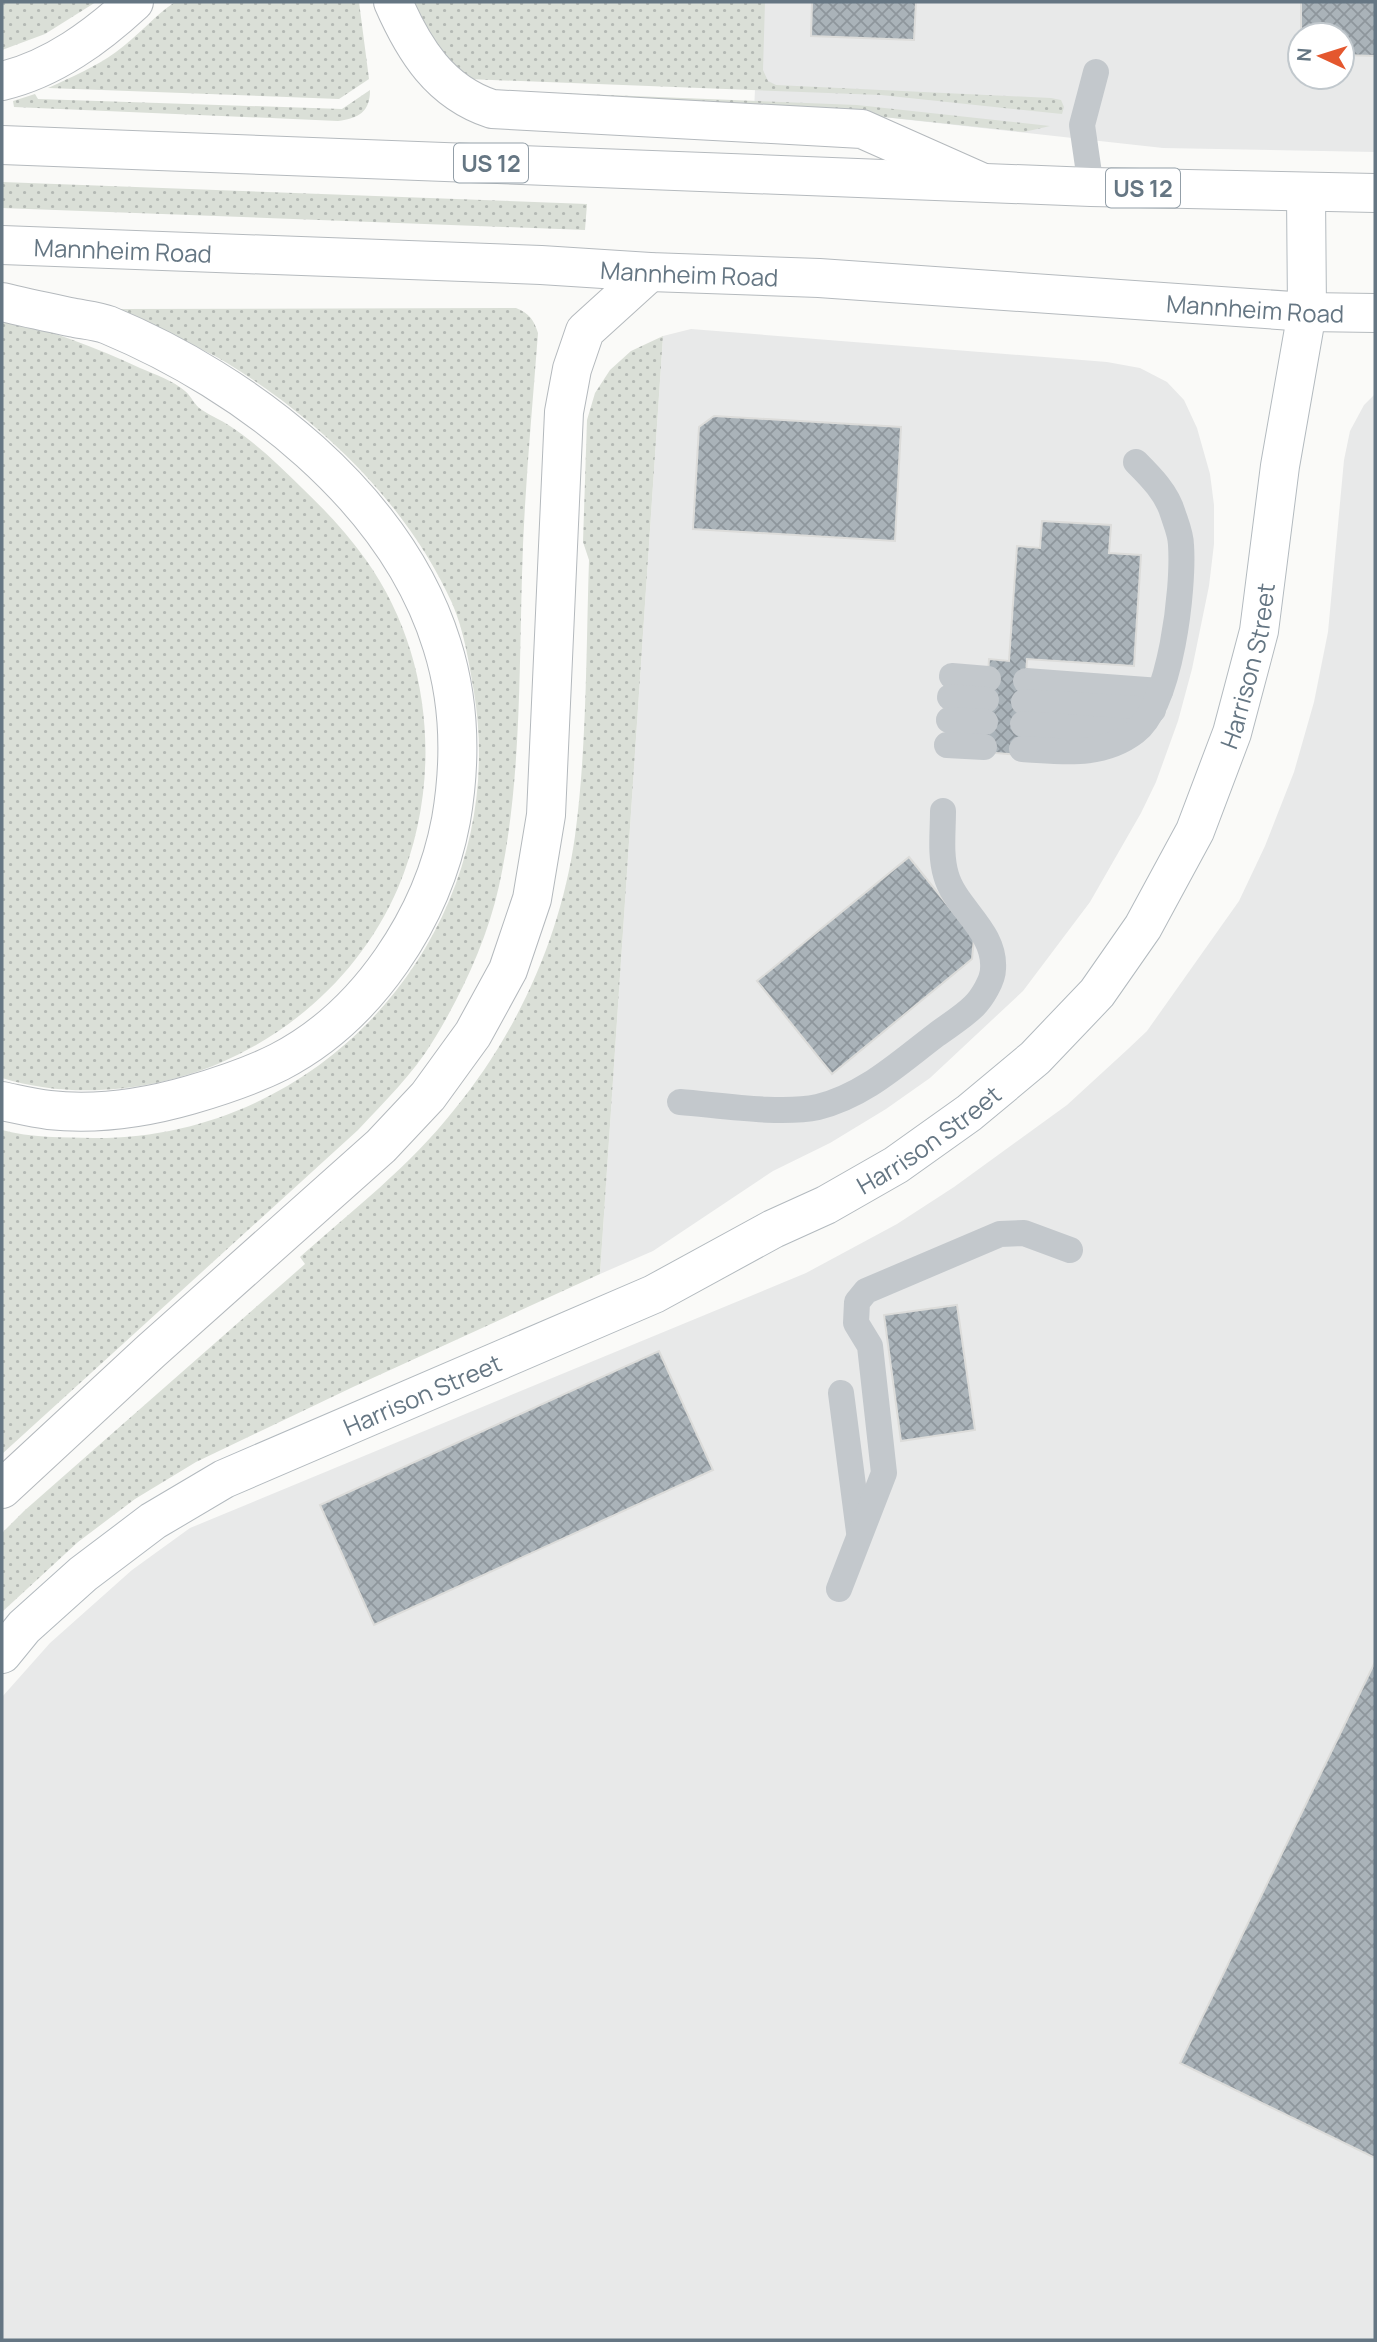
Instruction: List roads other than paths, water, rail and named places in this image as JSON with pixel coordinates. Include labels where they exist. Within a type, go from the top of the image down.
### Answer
[{"type":"main road","points":[[2,80],[15,78],[76,48],[102,31],[134,2]]},
{"type":"main road","points":[[393,2],[429,68],[448,86],[492,109],[862,129],[979,181]]},
{"type":"main road","name":"US 12","points":[[2,145],[1091,187],[1375,193]]},
{"type":"main road","name":"Harrison Street","points":[[2,1654],[24,1627],[83,1574],[153,1521],[224,1479],[654,1294],[897,1165],[969,1113],[1035,1058],[1097,993],[1143,927],[1195,831],[1232,733],[1259,631],[1280,466],[1307,312],[1306,193]]},
{"type":"main road","name":"Mannheim Road","points":[[2,245],[819,278],[1307,312],[1375,313]]},
{"type":"main road","points":[[2,1489],[151,1351],[381,1146],[428,1096],[473,1034],[508,970],[532,899],[546,815],[564,412],[572,369],[586,331],[650,272]]},
{"type":"main road","points":[[2,302],[105,324],[170,355],[239,395],[300,441],[354,495],[394,548],[422,596],[442,644],[453,688],[459,742],[456,793],[445,850],[426,900],[393,958],[359,1001],[322,1034],[281,1061],[229,1084],[164,1102],[101,1111],[49,1110],[2,1101]]},
{"type":"lane","points":[[1091,187],[1082,125],[1096,72]]},
{"type":"lane","points":[[1136,462],[1159,485],[1172,510],[1181,543],[1177,624],[1172,652],[1156,701],[1136,732],[1023,714],[1156,701]]},
{"type":"lane","points":[[950,710],[986,712],[950,710]]},
{"type":"lane","points":[[680,1102],[787,1110],[818,1107],[870,1085],[974,1006],[987,987],[993,969],[983,932],[953,891],[946,875],[943,811]]},
{"type":"lane","points":[[839,1589],[884,1473],[870,1346],[856,1323],[857,1302],[866,1291],[1000,1234],[1024,1233],[1070,1250]]},
{"type":"lane","points":[[841,1393],[859,1537]]}]
